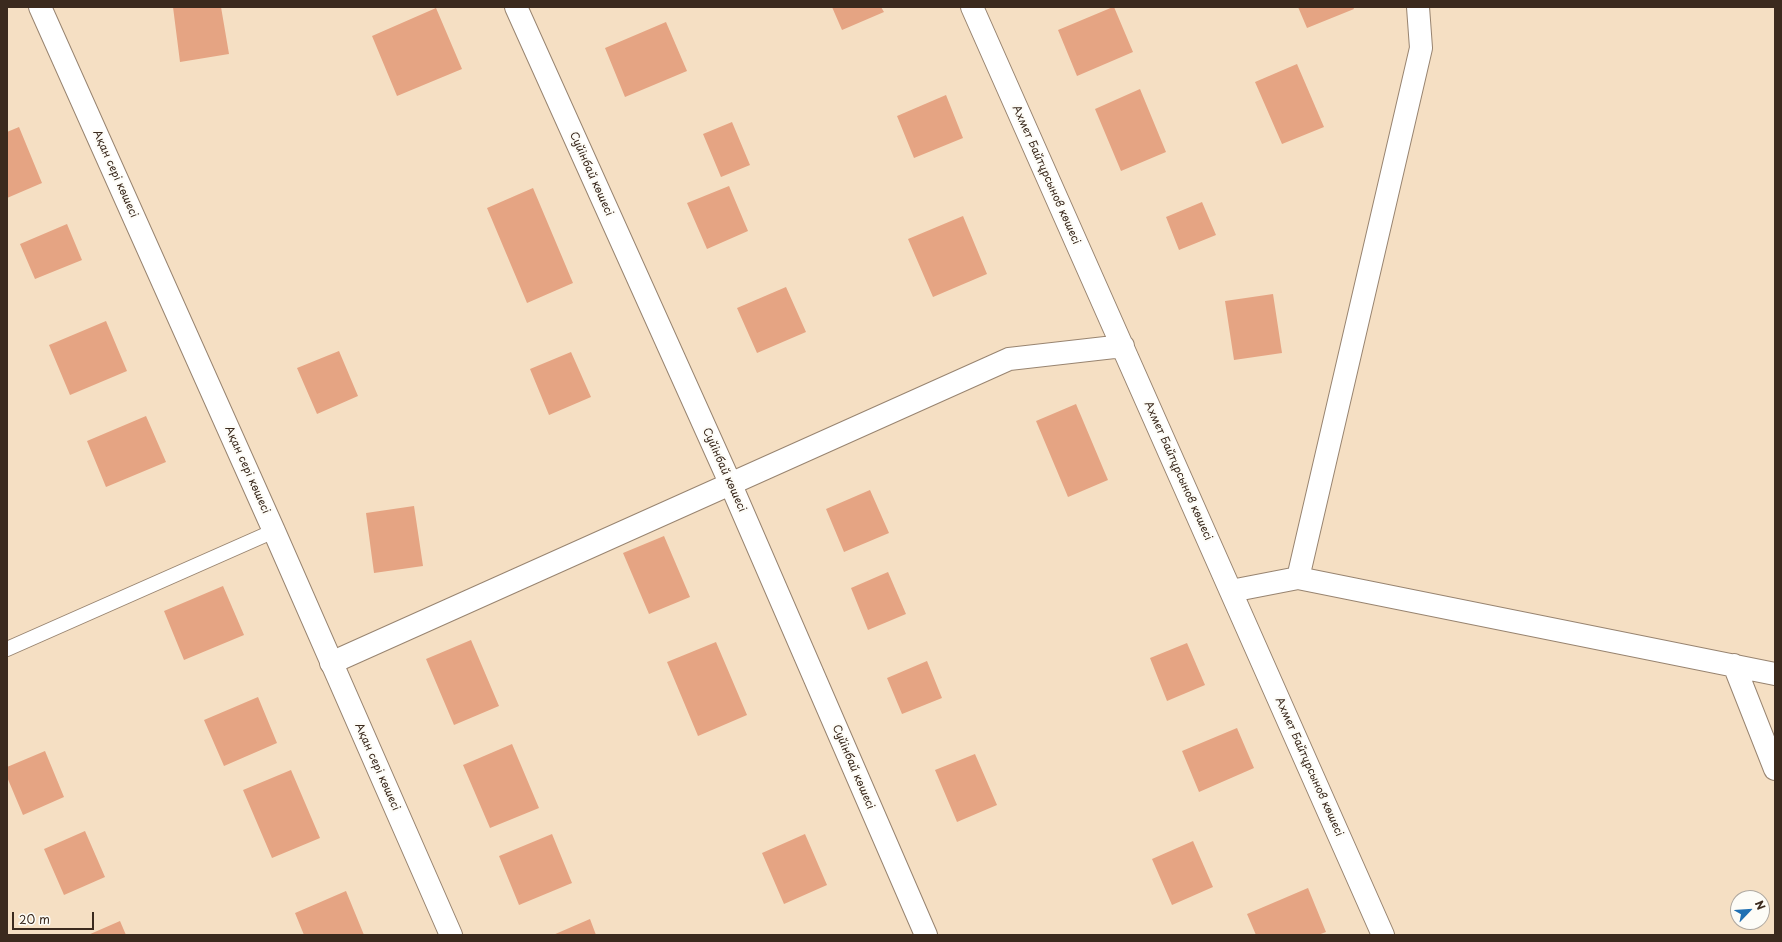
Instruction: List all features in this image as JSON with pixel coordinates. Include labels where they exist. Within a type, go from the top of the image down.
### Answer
[{"type":"street","name":"Ақан сері көшесі","points":[[40,7],[274,531],[450,935]]},
{"type":"street","name":"Суйінбай көшесі","points":[[516,7],[731,485],[926,935]]},
{"type":"street","name":"Ахмет Байтұрсынов көшесі","points":[[972,7],[1232,591],[1383,935]]},
{"type":"street","points":[[1298,578],[1421,48],[1418,7]]},
{"type":"street","points":[[331,663],[731,485],[1009,359],[1123,346]]},
{"type":"street","points":[[1232,591],[1298,578],[1775,674]]},
{"type":"street","points":[[1734,665],[1775,769]]},
{"type":"lane","points":[[7,649],[274,531]]},
{"type":"building","points":[[173,7],[221,7],[229,54],[180,62]]},
{"type":"building","points":[[832,7],[881,7],[884,12],[842,30]]},
{"type":"building","points":[[1113,7],[1133,52],[1077,76],[1058,30]]},
{"type":"building","points":[[1298,7],[1353,7],[1354,9],[1307,28]]},
{"type":"building","points":[[436,8],[462,69],[397,96],[372,36]]},
{"type":"building","points":[[666,22],[687,71],[625,97],[605,48]]},
{"type":"building","points":[[1297,64],[1324,127],[1282,144],[1255,82]]},
{"type":"building","points":[[1140,89],[1166,152],[1121,171],[1095,109]]},
{"type":"building","points":[[946,95],[963,138],[914,158],[897,116]]},
{"type":"building","points":[[732,122],[750,165],[721,177],[703,134]]},
{"type":"building","points":[[19,127],[42,183],[7,198],[7,132]]},
{"type":"building","points":[[729,186],[748,231],[707,249],[687,203]]},
{"type":"building","points":[[533,188],[573,283],[527,303],[487,208]]},
{"type":"building","points":[[1202,202],[1216,235],[1179,250],[1166,217]]},
{"type":"building","points":[[963,216],[987,274],[933,297],[908,239]]},
{"type":"building","points":[[67,224],[82,260],[35,279],[20,244]]},
{"type":"building","points":[[786,287],[806,332],[757,353],[737,308]]},
{"type":"building","points":[[1273,294],[1282,353],[1234,360],[1225,301]]},
{"type":"building","points":[[106,321],[127,371],[70,395],[49,345]]},
{"type":"building","points":[[339,351],[358,396],[317,414],[297,368]]},
{"type":"building","points":[[571,352],[591,397],[549,415],[530,369]]},
{"type":"building","points":[[1076,404],[1108,480],[1068,497],[1036,421]]},
{"type":"building","points":[[146,416],[166,462],[106,487],[87,441]]},
{"type":"building","points":[[870,490],[889,533],[844,552],[826,509]]},
{"type":"building","points":[[414,506],[423,566],[374,573],[366,513]]},
{"type":"building","points":[[664,536],[690,597],[649,614],[623,553]]},
{"type":"building","points":[[888,572],[906,614],[868,630],[851,588]]},
{"type":"building","points":[[223,586],[244,635],[184,660],[164,611]]},
{"type":"building","points":[[471,640],[499,706],[454,725],[426,659]]},
{"type":"building","points":[[716,642],[747,715],[698,736],[667,662]]},
{"type":"building","points":[[1187,643],[1205,685],[1167,701],[1150,658]]},
{"type":"building","points":[[927,661],[942,698],[902,714],[887,678]]},
{"type":"building","points":[[258,697],[277,743],[224,766],[204,720]]},
{"type":"building","points":[[1237,728],[1254,768],[1199,792],[1182,751]]},
{"type":"building","points":[[512,744],[539,808],[490,828],[463,765]]},
{"type":"building","points":[[45,751],[64,797],[23,815],[7,777],[7,767]]},
{"type":"building","points":[[975,754],[997,805],[957,822],[935,770]]},
{"type":"building","points":[[291,770],[320,838],[272,858],[243,790]]},
{"type":"building","points":[[85,831],[105,877],[64,895],[44,849]]},
{"type":"building","points":[[552,834],[572,883],[519,905],[499,856]]},
{"type":"building","points":[[805,834],[827,885],[784,904],[762,853]]},
{"type":"building","points":[[1193,841],[1213,887],[1172,905],[1152,859]]},
{"type":"building","points":[[1308,888],[1326,932],[1318,935],[1256,935],[1247,914]]},
{"type":"building","points":[[346,891],[364,935],[304,935],[295,913]]},
{"type":"building","points":[[590,919],[596,935],[553,935]]},
{"type":"building","points":[[120,921],[126,935],[88,935]]}]
